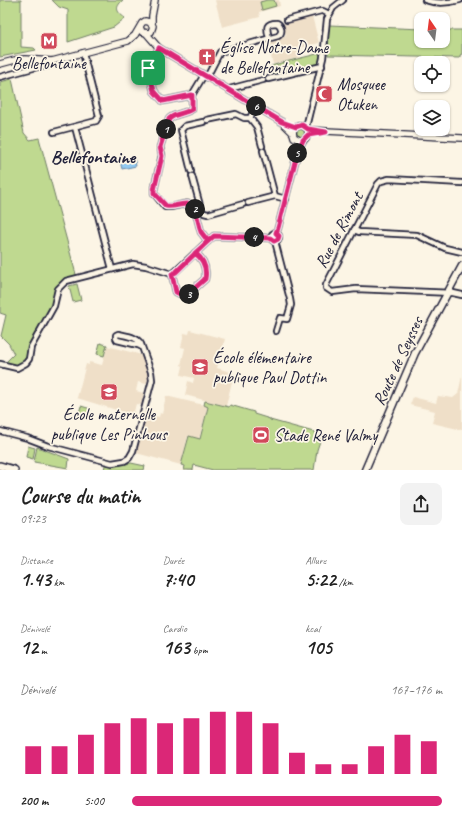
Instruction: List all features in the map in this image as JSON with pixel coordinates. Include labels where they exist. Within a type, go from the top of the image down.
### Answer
[{"type":"main road","name":"Route de Seysses","points":[[365,470],[415,353],[462,266]]},
{"type":"main road","points":[[0,466],[14,470]]},
{"type":"street","points":[[0,64],[25,59],[52,61],[124,43],[135,35],[142,23],[146,21],[150,15],[154,0]]},
{"type":"street","points":[[135,35],[150,33],[152,27],[154,0]]},
{"type":"street","points":[[297,154],[296,139],[310,111],[322,66],[326,26],[329,14],[335,5],[342,0]]},
{"type":"street","points":[[425,0],[430,2],[450,3],[460,0]]},
{"type":"street","points":[[287,20],[321,11],[329,14]]},
{"type":"street","points":[[146,21],[149,22],[152,27],[158,46],[148,68],[154,91],[163,101],[192,95]]},
{"type":"street","points":[[140,27],[142,31],[158,46],[282,122],[302,129],[326,132],[462,138]]},
{"type":"street","points":[[208,241],[201,232],[194,205],[189,203],[169,207],[166,206],[154,193],[162,156],[160,147],[169,119],[192,109],[192,95],[206,76],[220,52],[269,38]]},
{"type":"street","points":[[54,132],[96,121],[99,116],[83,53]]},
{"type":"street","points":[[0,77],[36,67],[47,66],[52,61]]},
{"type":"street","points":[[229,89],[322,66]]},
{"type":"street","points":[[250,118],[256,106]]},
{"type":"street","points":[[250,118],[244,118],[238,114],[234,114],[185,126],[181,130],[201,209],[204,213],[208,214],[275,196],[286,199]]},
{"type":"street","points":[[250,118],[257,127],[275,196]]},
{"type":"street","points":[[75,127],[112,269]]},
{"type":"street","points":[[270,238],[272,233],[276,233],[278,228],[297,154],[303,140],[302,129]]},
{"type":"street","points":[[296,139],[303,140]]},
{"type":"street","name":"Rue de Rimont","points":[[462,183],[389,179],[381,181],[378,184],[327,281],[326,288],[332,292],[356,289],[448,292],[462,295]]},
{"type":"street","points":[[354,230],[359,232],[417,235],[451,250],[462,252]]},
{"type":"street","points":[[275,241],[279,236],[276,233]]},
{"type":"street","points":[[0,364],[17,368],[26,363],[29,359],[31,347],[54,306],[58,289],[62,284],[133,264],[172,274],[176,272],[214,236],[270,238],[275,241],[291,305],[287,319],[280,318],[276,331]]},
{"type":"street","points":[[172,274],[177,293],[184,296],[205,279],[204,263],[195,253]]},
{"type":"street","points":[[434,292],[444,300]]},
{"type":"street","points":[[0,431],[102,461],[118,463],[124,461],[129,458],[133,451],[152,380],[147,359],[142,345],[138,340],[118,334],[116,335],[118,340],[142,347]]},
{"type":"shaded area","points":[[215,0],[279,0],[280,6],[259,12],[260,17],[222,27]]},
{"type":"shaded area","points":[[312,16],[319,43],[300,48],[302,57],[273,64],[268,44],[271,43],[271,41],[286,36],[283,24]]},
{"type":"shaded area","name":"École élémentaire publique Paul Dottin","points":[[190,330],[225,339],[217,368],[234,373],[226,406],[185,395],[188,381],[193,383],[194,378],[181,375],[183,366],[181,365],[185,348],[181,347],[184,333],[189,334]]},
{"type":"shaded area","points":[[107,346],[142,355],[149,377],[146,384],[138,382],[136,391],[144,393],[141,405],[136,404],[133,415],[77,398],[86,364],[89,365],[89,362],[102,365]]},
{"type":"shaded area","points":[[462,376],[462,430],[432,423],[435,411],[410,405],[413,397],[436,403],[438,396],[453,398],[458,394]]},
{"type":"shaded area","points":[[166,396],[208,406],[199,439],[188,436],[181,465],[136,453],[147,410],[155,412],[155,416],[159,417],[160,413],[162,414]]},
{"type":"green space","points":[[0,0],[21,0],[21,47],[34,48],[36,50],[0,57]]},
{"type":"green space","points":[[52,0],[123,0],[118,5],[118,12],[125,18],[114,27],[68,42],[68,10],[59,7]]},
{"type":"green space","points":[[274,0],[276,6],[262,10],[260,2]]},
{"type":"green space","points":[[329,25],[414,29],[414,48],[450,48],[450,30],[462,30],[462,54],[460,55],[460,58],[450,58],[450,56],[414,57],[328,55]]},
{"type":"green space","points":[[321,53],[320,62],[318,64],[288,72],[285,62]]},
{"type":"green space","points":[[284,62],[287,72],[273,75],[271,66]]},
{"type":"green space","points":[[12,79],[24,133],[30,140],[39,138],[77,278],[61,284],[54,303],[27,359],[16,368],[4,364],[14,354],[9,344],[1,336],[6,315],[0,313],[0,82]]},
{"type":"green space","points":[[300,128],[305,133],[300,138],[295,133]]},
{"type":"green space","points":[[77,284],[81,300],[73,302],[69,286]]},
{"type":"green space","points":[[100,343],[107,345],[104,356],[97,354]]},
{"type":"green space","name":"Stade René Valmy","points":[[205,401],[229,407],[230,405],[254,412],[254,414],[270,420],[321,434],[314,470],[213,470],[194,465],[193,470],[184,470],[185,466],[181,465],[189,436],[200,439],[208,407],[204,405]]},
{"type":"green space","points":[[81,406],[91,409],[88,419],[79,413]]},
{"type":"green space","points":[[28,446],[35,448],[33,459],[26,457]]},
{"type":"green space","points":[[37,447],[69,459],[68,468],[34,462]]},
{"type":"green space","points":[[131,463],[145,466],[144,470],[104,470],[105,465],[115,466]]},
{"type":"water","points":[[134,157],[136,166],[122,169],[120,161]]},
{"type":"place","name":"Bellefontaine","points":[[49,41]]},
{"type":"place","name":"Église Notre-Dame de Bellefontaine","points":[[207,57]]},
{"type":"place","name":"Mosquee Otuken","points":[[324,94]]},
{"type":"place","name":"École élémentaire publique Paul Dottin","points":[[200,367]]},
{"type":"place","name":"École maternelle publique Les Pinhous","points":[[109,392]]},
{"type":"place","name":"Stade René Valmy","points":[[261,435]]},
{"type":"district","name":"Bellefontaine","points":[[93,157]]},
{"type":"route","points":[[148,68],[154,91],[163,101],[192,95],[192,109],[169,119],[160,147],[162,156],[154,190],[154,193],[166,206],[169,207],[189,203],[194,205],[201,232],[204,237],[208,241],[195,253],[176,272],[172,274],[176,292],[179,295],[184,296],[205,279],[204,263],[195,253],[214,236],[270,238],[274,241],[278,239],[279,236],[276,233],[301,144],[308,135],[326,132],[308,129],[302,125],[296,127],[282,122],[159,48],[148,68]]}]
